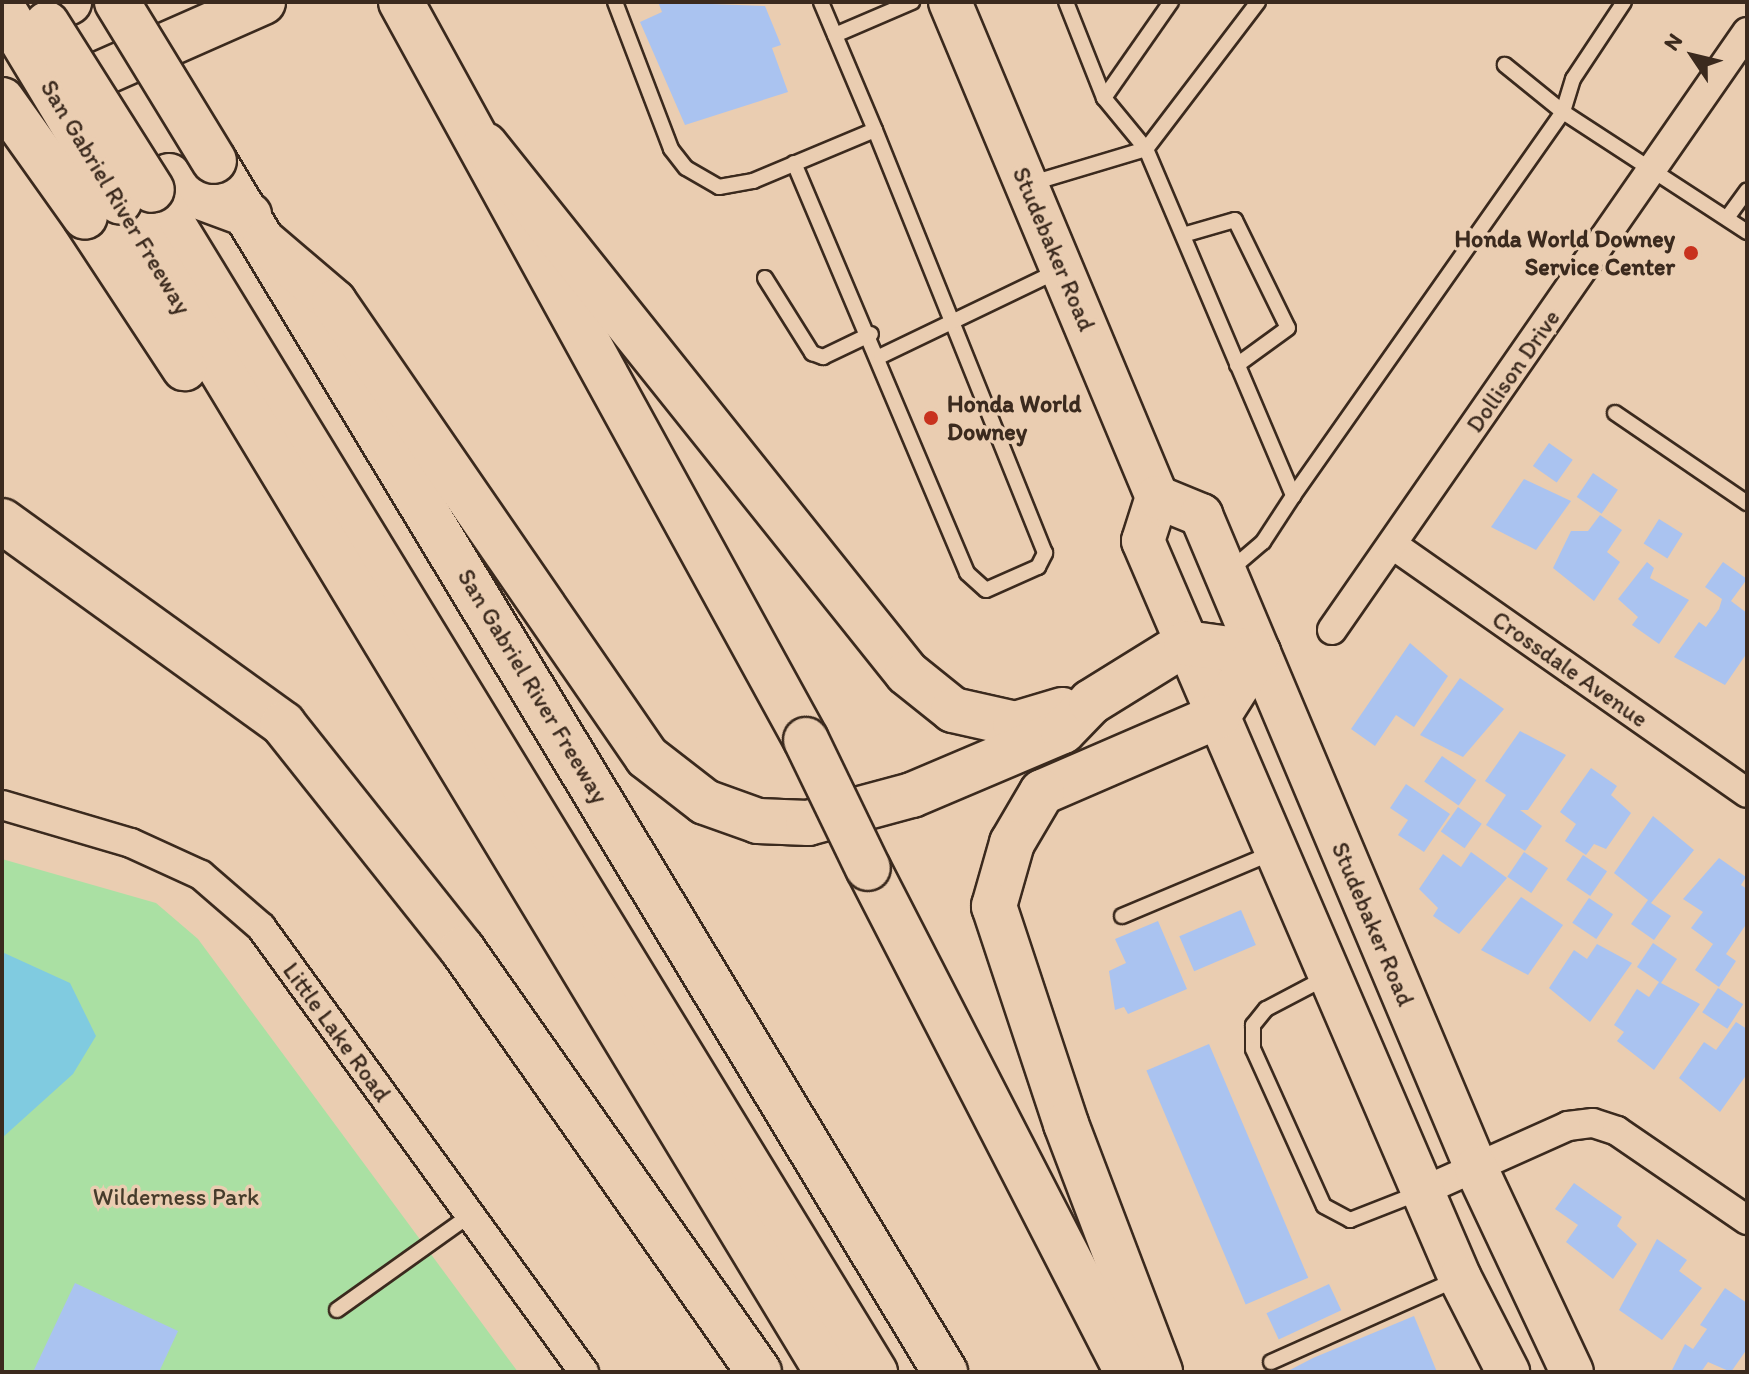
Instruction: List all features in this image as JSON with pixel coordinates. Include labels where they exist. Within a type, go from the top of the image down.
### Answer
[{"type":"main road","points":[[33,2],[131,196],[875,1372]]},
{"type":"main road","points":[[60,2],[131,196]]},
{"type":"main road","points":[[2,31],[69,2]]},
{"type":"main road","name":"San Gabriel River Freeway","points":[[117,2],[257,229],[945,1372]]},
{"type":"main road","points":[[2,117],[263,2]]},
{"type":"main road","points":[[401,2],[485,145],[539,258],[806,740],[868,868],[1127,1372]]},
{"type":"main road","name":"Studebaker Road","points":[[950,2],[1157,497],[1201,515],[1476,1168],[1572,1372]]},
{"type":"main road","name":"San Gabriel River Freeway","points":[[2,7],[131,196],[363,611],[827,1372]]},
{"type":"main road","points":[[2,100],[131,196],[176,188],[257,229],[334,302],[647,757],[705,802],[758,821],[808,823],[912,795],[1063,731],[1091,702],[1186,643],[1258,653],[1218,716],[1042,792],[1012,843],[994,906],[1160,1372]]},
{"type":"main road","points":[[485,145],[907,673],[953,710],[1015,724],[1091,702]]},
{"type":"main road","points":[[1157,497],[1143,541],[1460,1278],[1508,1372]]},
{"type":"main road","points":[[2,521],[283,724],[428,902],[759,1372]]},
{"type":"street","name":"Dollison Drive","points":[[1332,630],[1747,32]]},
{"type":"street","name":"Crossdale Avenue","points":[[1393,545],[1747,793]]},
{"type":"street","name":"Little Lake Road","points":[[2,805],[131,843],[187,869],[261,927],[584,1372]]},
{"type":"street","points":[[1423,1191],[1568,1126],[1593,1123],[1617,1131],[1747,1220]]},
{"type":"lane","points":[[615,2],[671,149],[686,168],[719,187],[794,163],[875,130]]},
{"type":"lane","points":[[794,163],[881,356],[967,573],[986,590],[1038,567],[1045,553],[821,2]]},
{"type":"lane","points":[[835,35],[912,2]]},
{"type":"lane","points":[[1066,2],[1104,98],[1146,149],[1293,496]]},
{"type":"lane","points":[[1104,98],[1171,2]]},
{"type":"lane","points":[[1027,184],[1146,149],[1258,2]]},
{"type":"lane","points":[[1225,574],[1263,542],[1563,112],[1573,79],[1624,2]]},
{"type":"lane","points":[[1505,65],[1563,112],[1747,232]]},
{"type":"lane","points":[[1727,218],[1747,190]]},
{"type":"lane","points":[[1183,235],[1235,220],[1288,328],[1237,365]]},
{"type":"lane","points":[[881,356],[954,325],[995,297],[1062,269]]},
{"type":"lane","points":[[765,278],[812,353],[823,357],[871,334]]},
{"type":"lane","points":[[1615,413],[1747,503]]},
{"type":"lane","points":[[1122,916],[1275,852]]},
{"type":"lane","points":[[1328,977],[1266,1009],[1253,1025],[1253,1049],[1324,1206],[1350,1220],[1423,1191]]},
{"type":"lane","points":[[337,1310],[469,1216]]},
{"type":"lane","points":[[1271,1362],[1460,1278]]},
{"type":"green space","name":"Wilderness Park","points":[[2,859],[156,903],[198,939],[518,1372],[2,1372]]},
{"type":"water","points":[[2,952],[70,983],[96,1036],[73,1074],[2,1138]]},
{"type":"building","points":[[658,2],[765,6],[781,45],[772,48],[788,92],[685,125],[640,22],[662,12]]},
{"type":"building","points":[[1549,443],[1573,460],[1557,483],[1533,466]]},
{"type":"building","points":[[1593,473],[1618,490],[1602,514],[1577,497]]},
{"type":"building","points":[[1524,479],[1571,501],[1536,550],[1491,527]]},
{"type":"building","points":[[1600,515],[1622,530],[1607,552],[1620,562],[1594,601],[1553,568],[1571,531],[1588,531]]},
{"type":"building","points":[[1659,519],[1683,534],[1667,558],[1644,544]]},
{"type":"building","points":[[1647,562],[1654,568],[1650,578],[1689,600],[1659,644],[1632,625],[1638,617],[1618,599]]},
{"type":"building","points":[[1723,562],[1747,579],[1731,601],[1747,613],[1747,653],[1725,685],[1674,657],[1699,622],[1706,627],[1719,609],[1722,599],[1705,587]]},
{"type":"building","points":[[1410,643],[1448,676],[1414,727],[1396,715],[1375,746],[1351,729]]},
{"type":"building","points":[[1460,678],[1504,709],[1463,757],[1420,735]]},
{"type":"building","points":[[1520,731],[1566,755],[1528,810],[1520,810],[1542,826],[1525,851],[1486,825],[1506,795],[1485,781]]},
{"type":"building","points":[[1442,756],[1476,780],[1459,805],[1424,781]]},
{"type":"building","points":[[1591,768],[1617,786],[1611,795],[1631,813],[1606,849],[1594,844],[1586,855],[1565,841],[1576,824],[1560,812]]},
{"type":"building","points":[[1406,784],[1450,814],[1424,852],[1398,835],[1408,820],[1390,808]]},
{"type":"building","points":[[1458,807],[1482,824],[1465,848],[1441,832]]},
{"type":"building","points":[[1653,816],[1694,850],[1651,903],[1671,916],[1654,940],[1631,924],[1648,900],[1614,873]]},
{"type":"building","points":[[1471,852],[1507,878],[1459,934],[1433,916],[1438,908],[1419,889],[1443,854],[1461,867]]},
{"type":"building","points":[[1524,852],[1548,868],[1531,893],[1507,877]]},
{"type":"building","points":[[1583,855],[1607,871],[1590,896],[1566,880]]},
{"type":"building","points":[[1719,858],[1746,877],[1741,885],[1747,889],[1747,923],[1726,954],[1736,961],[1719,987],[1695,970],[1713,944],[1691,928],[1703,912],[1683,899]]},
{"type":"building","points":[[1521,897],[1563,925],[1528,975],[1481,950]]},
{"type":"building","points":[[1589,898],[1613,914],[1596,939],[1572,923]]},
{"type":"building","points":[[1241,910],[1256,945],[1194,971],[1179,936]]},
{"type":"building","points":[[1158,921],[1187,989],[1128,1014],[1124,1007],[1115,1010],[1109,971],[1126,963],[1115,939]]},
{"type":"building","points":[[1653,943],[1677,959],[1661,983],[1700,1004],[1654,1070],[1617,1041],[1624,1032],[1614,1025],[1637,989],[1649,997],[1659,982],[1637,967]]},
{"type":"building","points":[[1597,944],[1632,963],[1590,1022],[1549,988],[1574,950],[1587,959]]},
{"type":"building","points":[[1718,988],[1743,1004],[1727,1029],[1702,1012]]},
{"type":"building","points":[[1736,1022],[1747,1029],[1747,1074],[1720,1112],[1679,1078],[1704,1042],[1716,1050]]},
{"type":"building","points":[[1209,1044],[1308,1278],[1246,1304],[1146,1071]]},
{"type":"building","points":[[1574,1183],[1622,1217],[1617,1226],[1637,1244],[1613,1279],[1566,1242],[1578,1225],[1555,1209]]},
{"type":"building","points":[[1657,1239],[1687,1260],[1679,1271],[1702,1288],[1662,1340],[1619,1310]]},
{"type":"building","points":[[75,1283],[178,1331],[159,1372],[33,1372]]},
{"type":"building","points":[[1329,1284],[1341,1310],[1279,1339],[1266,1313]]},
{"type":"building","points":[[1725,1288],[1747,1303],[1747,1349],[1731,1372],[1708,1362],[1701,1372],[1671,1372],[1685,1344],[1693,1349],[1707,1329],[1700,1325]]},
{"type":"building","points":[[1414,1316],[1437,1372],[1286,1372],[1313,1358]]},
{"type":"place","name":"Honda World Downey Service Center","points":[[1691,253]]},
{"type":"place","name":"Honda World Downey","points":[[931,418]]}]
